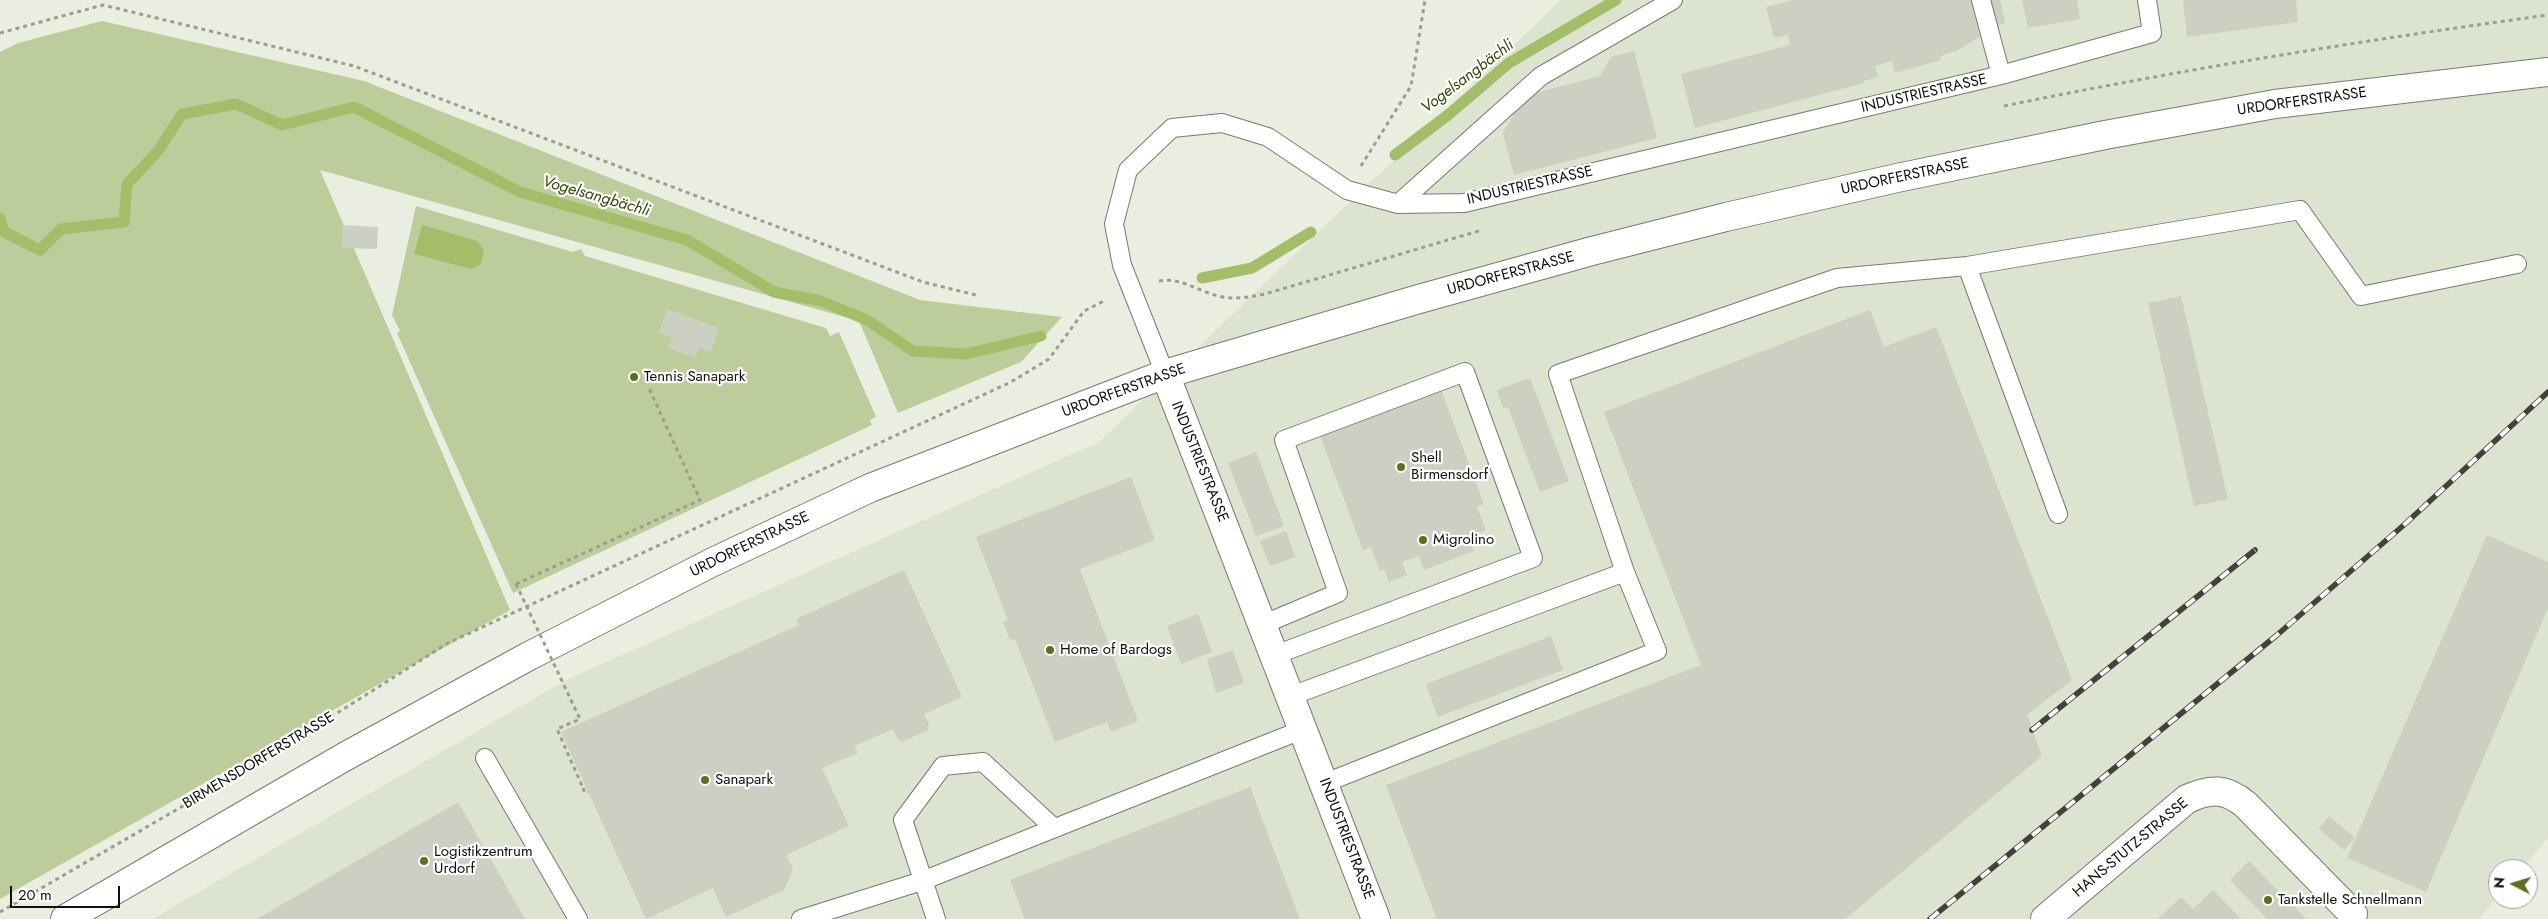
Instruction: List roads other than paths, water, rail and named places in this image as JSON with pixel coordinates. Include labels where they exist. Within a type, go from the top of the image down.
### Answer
[{"type":"main road","name":"URDORFERSTRASSE","points":[[65,919],[346,756],[528,656],[713,562],[870,488],[1164,374],[1419,299],[1592,252],[1726,217],[1897,178],[2105,135],[2275,104],[2548,72]]},
{"type":"main road","name":"INDUSTRIESTRASSE","points":[[1164,374],[1264,624],[1376,919]]},
{"type":"main road","name":"HANS-STUTZ-STRASSE","points":[[2045,919],[2187,799],[2203,792],[2219,791],[2233,794],[2246,805],[2353,914]]},
{"type":"lane","points":[[1398,204],[1541,76],[1673,0]]},
{"type":"lane","points":[[1981,0],[2001,75]]},
{"type":"lane","name":"INDUSTRIESTRASSE","points":[[1164,374],[1122,265],[1114,224],[1128,170],[1172,128],[1222,123],[1268,137],[1347,190],[1398,204],[1464,202],[2001,75],[2152,33],[2146,0]]},
{"type":"lane","points":[[1325,784],[1657,651],[1625,572],[1558,374],[1837,278],[1967,266],[2300,210],[2362,296],[2517,264]]},
{"type":"lane","points":[[1967,266],[2058,514]]},
{"type":"lane","points":[[1264,624],[1338,593],[1284,440],[1465,372],[1533,558],[1274,654]]},
{"type":"lane","points":[[1291,696],[1625,572]]},
{"type":"lane","points":[[801,919],[922,881],[1304,729]]},
{"type":"lane","points":[[485,758],[578,919]]},
{"type":"lane","points":[[936,919],[903,820],[943,766],[982,762],[1054,828]]},
{"type":"waterway","name":"Vogelsangbächli","points":[[1395,155],[1448,115],[1509,63],[1616,0]]},
{"type":"waterway","name":"Vogelsangbächli","points":[[0,218],[4,232],[40,250],[61,229],[124,222],[127,184],[158,151],[182,114],[236,104],[282,125],[354,107],[520,192],[687,240],[774,292],[821,301],[867,320],[913,351],[966,354],[1041,336]]},
{"type":"waterway","name":"Vogelsangbächli","points":[[1202,278],[1252,268],[1311,232]]},
{"type":"railway","points":[[1930,919],[2277,635],[2405,524],[2548,392]]},
{"type":"railway","points":[[2032,730],[2255,550]]},
{"type":"place","name":"Tennis Sanapark","points":[[634,377]]},
{"type":"place","name":"Shell Birmensdorf","points":[[1401,467]]},
{"type":"place","name":"Migrolino","points":[[1423,540]]},
{"type":"place","name":"Home of Bardogs","points":[[1050,650]]},
{"type":"place","name":"Sanapark","points":[[705,780]]},
{"type":"place","name":"Logistikzentrum Urdorf","points":[[424,861]]},
{"type":"place","name":"Tankstelle Schnellmann","points":[[2268,900]]}]
